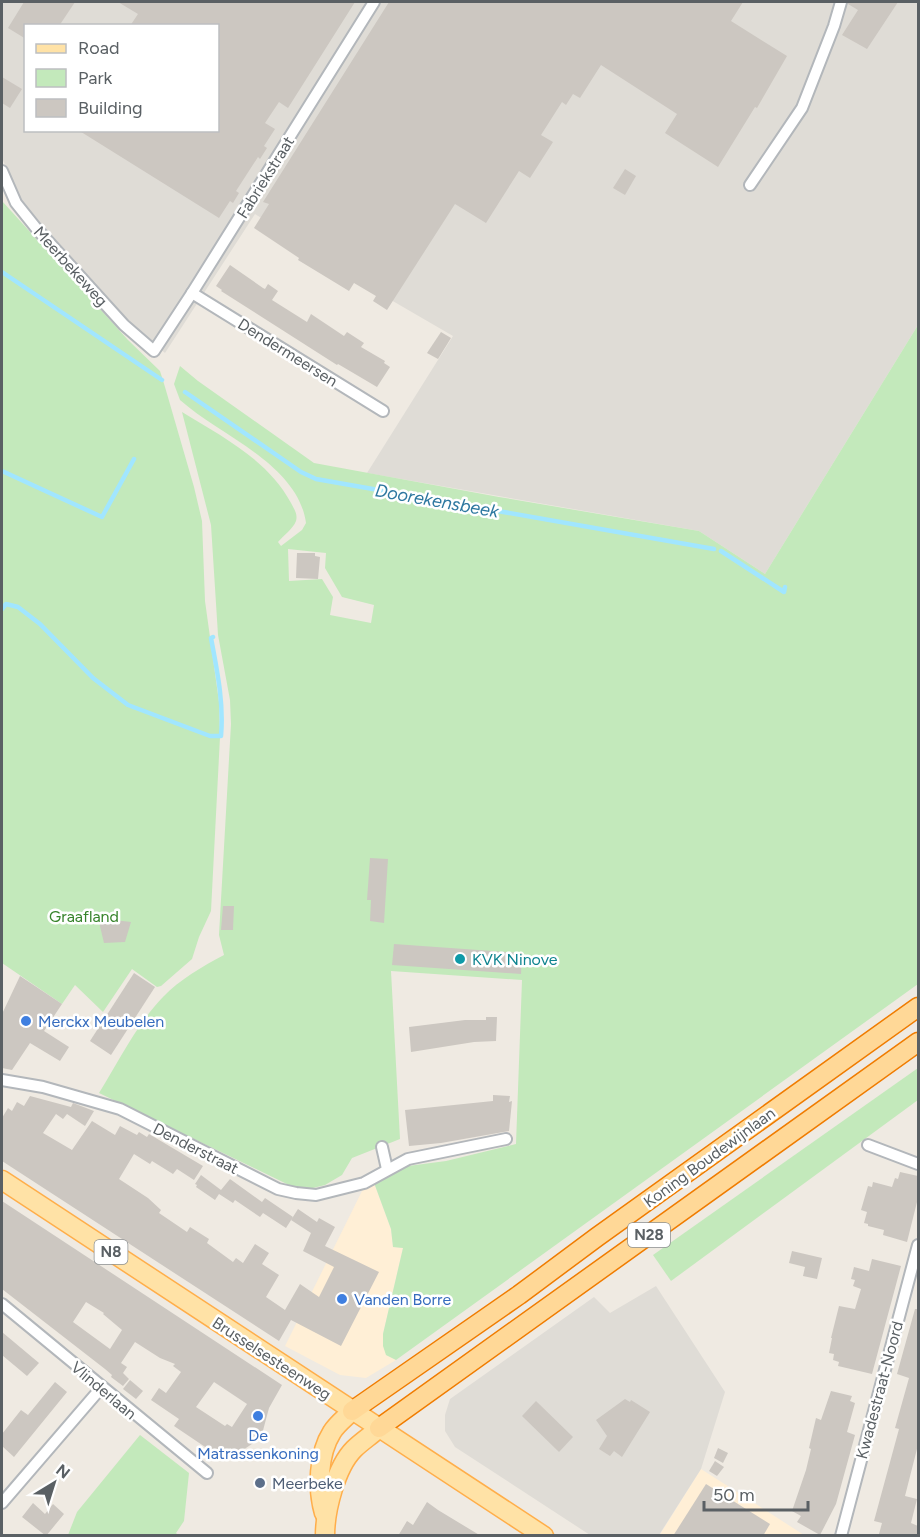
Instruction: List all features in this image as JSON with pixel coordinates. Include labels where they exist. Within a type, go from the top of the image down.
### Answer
[{"type":"highway","name":"Koning Boudewijnlaan","points":[[352,1411],[519,1295],[918,1006]]},
{"type":"highway","name":"Koning Boudewijnlaan","points":[[380,1428],[918,1042]]},
{"type":"main road","name":"Brusselsesteenweg","points":[[2,1180],[544,1536]]},
{"type":"main road","name":"N28","points":[[325,1526],[320,1500],[321,1461],[331,1432],[352,1411]]},
{"type":"main road","name":"N28","points":[[325,1526],[342,1467],[354,1449],[380,1428]]},
{"type":"street","name":"Fabriekstraat","points":[[154,351],[374,2]]},
{"type":"street","points":[[750,185],[802,108],[834,26],[840,2]]},
{"type":"street","name":"Meerbekeweg","points":[[2,171],[16,203],[36,228],[124,325],[154,351]]},
{"type":"street","name":"Dendermeersen","points":[[192,293],[383,411]]},
{"type":"street","name":"Denderstraat","points":[[2,1080],[43,1087],[120,1109],[278,1189],[296,1194],[316,1195],[364,1183],[408,1159],[506,1139]]},
{"type":"street","points":[[868,1145],[918,1164]]},
{"type":"street","points":[[382,1147],[387,1169]]},
{"type":"street","name":"Kwadestraat-Noord","points":[[841,1536],[918,1245]]},
{"type":"street","name":"Vlinderlaan","points":[[2,1304],[101,1388],[207,1473]]},
{"type":"street","points":[[2,1503],[6,1490],[101,1388]]},
{"type":"shaded area","points":[[2,2],[918,2],[918,325],[765,574],[699,531],[367,473],[453,336],[391,300],[255,214],[165,353],[136,328],[36,220],[18,194],[2,158]]},
{"type":"shaded area","points":[[373,1180],[391,1229],[393,1247],[403,1248],[383,1334],[386,1355],[396,1360],[366,1378],[340,1375],[285,1346],[365,1185]]},
{"type":"shaded area","points":[[656,1286],[725,1392],[701,1469],[659,1535],[590,1535],[455,1447],[445,1431],[445,1415],[450,1399],[594,1297],[610,1313]]},
{"type":"shaded area","points":[[701,1469],[804,1535],[659,1536]]},
{"type":"green space","name":"Graafland","points":[[2,201],[128,340],[160,371],[202,521],[205,601],[219,702],[220,737],[211,911],[192,959],[157,987],[132,969],[103,1012],[75,985],[62,1004],[2,963]]},
{"type":"green space","points":[[918,325],[918,984],[396,1360],[386,1355],[383,1334],[403,1248],[393,1247],[391,1229],[373,1180],[408,1166],[446,1161],[516,1144],[522,980],[391,971],[400,1139],[352,1158],[342,1175],[325,1185],[309,1189],[293,1187],[99,1093],[136,1031],[153,1008],[184,979],[224,955],[219,935],[231,724],[230,700],[218,635],[211,525],[182,412],[243,451],[270,474],[281,488],[294,509],[296,521],[278,542],[281,546],[302,530],[306,523],[300,502],[273,467],[180,400],[174,384],[180,366],[314,463],[699,531],[765,574]],"holes":[[[288,549],[326,553],[325,568],[342,597],[374,605],[371,623],[330,615],[333,597],[322,579],[289,581]]]},
{"type":"green space","points":[[918,1068],[918,1100],[671,1281],[653,1255]]},
{"type":"green space","points":[[140,1435],[189,1473],[184,1521],[176,1533],[178,1535],[68,1535],[77,1512]]},
{"type":"building","points":[[24,2],[75,2],[60,24],[24,24],[24,38],[8,28]]},
{"type":"building","points":[[118,2],[355,2],[288,108],[279,102],[265,123],[275,129],[264,146],[267,148],[260,159],[258,157],[236,191],[239,193],[233,203],[230,201],[219,218],[81,132],[219,132],[219,24],[131,24],[138,14]]},
{"type":"building","points":[[389,2],[743,2],[731,21],[787,56],[757,108],[755,107],[718,167],[665,133],[677,114],[601,65],[580,98],[573,94],[566,105],[562,102],[541,135],[553,142],[530,178],[519,171],[486,223],[455,204],[387,310],[373,301],[376,296],[354,283],[349,291],[298,260],[299,258],[254,228],[269,204],[263,202]]},
{"type":"building","points":[[848,2],[898,2],[867,49],[842,35],[858,10]]},
{"type":"building","points":[[2,77],[22,89],[10,108],[2,103]]},
{"type":"building","points":[[625,169],[636,176],[625,195],[613,188]]},
{"type":"building","points":[[230,265],[263,288],[265,289],[268,284],[278,291],[272,300],[307,322],[311,314],[344,336],[347,332],[364,343],[361,347],[385,361],[384,363],[390,367],[377,387],[337,365],[221,291],[216,286]]},
{"type":"building","points":[[441,332],[451,338],[438,359],[427,353]]},
{"type":"building","points":[[297,553],[315,553],[315,556],[320,557],[318,579],[296,578]]},
{"type":"building","points":[[370,858],[388,859],[384,923],[370,921],[371,900],[367,900]]},
{"type":"building","points":[[223,906],[234,906],[233,930],[221,930]]},
{"type":"building","points":[[98,918],[131,922],[125,942],[104,943]]},
{"type":"building","name":"KVK Ninove","points":[[394,944],[522,953],[521,974],[392,965]]},
{"type":"building","points":[[134,973],[155,987],[111,1055],[90,1041]]},
{"type":"building","name":"Merckx Meubelen","points":[[20,976],[62,1004],[44,1031],[69,1047],[60,1061],[30,1043],[12,1070],[2,1068],[2,1014]]},
{"type":"building","points":[[486,1017],[497,1017],[496,1041],[474,1042],[411,1052],[409,1027],[465,1020],[486,1020]]},
{"type":"building","points":[[493,1095],[510,1096],[509,1102],[512,1101],[509,1131],[409,1146],[405,1110],[493,1101]]},
{"type":"building","points":[[30,1096],[71,1107],[73,1103],[94,1111],[85,1126],[67,1114],[63,1119],[56,1114],[43,1133],[72,1150],[92,1121],[115,1135],[120,1126],[137,1135],[139,1132],[147,1137],[149,1134],[203,1166],[194,1180],[177,1169],[173,1174],[152,1161],[150,1164],[134,1154],[119,1179],[148,1198],[161,1210],[159,1213],[187,1232],[190,1227],[209,1239],[207,1243],[233,1262],[236,1258],[243,1263],[255,1244],[269,1253],[262,1264],[279,1275],[266,1297],[285,1310],[300,1284],[319,1297],[334,1267],[303,1251],[311,1233],[291,1220],[298,1209],[317,1222],[319,1218],[335,1227],[325,1246],[379,1272],[341,1346],[291,1320],[279,1341],[2,1161],[2,1118],[8,1108],[12,1111],[17,1102],[24,1106]]},
{"type":"building","points":[[900,1172],[918,1176],[918,1198],[907,1242],[883,1235],[884,1230],[868,1226],[864,1223],[867,1212],[861,1210],[868,1186],[872,1187],[873,1182],[892,1187]]},
{"type":"building","points":[[201,1175],[221,1190],[230,1179],[262,1202],[265,1198],[293,1217],[286,1228],[263,1213],[260,1217],[235,1200],[233,1203],[219,1194],[215,1200],[196,1187],[195,1184]]},
{"type":"building","points":[[2,1201],[282,1385],[269,1408],[261,1438],[237,1454],[229,1449],[223,1459],[174,1426],[179,1419],[151,1400],[159,1388],[166,1393],[181,1372],[173,1366],[175,1364],[160,1358],[135,1342],[121,1363],[127,1367],[123,1373],[129,1379],[123,1386],[105,1369],[2,1289]],"holes":[[[86,1302],[104,1313],[122,1330],[110,1349],[73,1322]],[[214,1382],[247,1404],[232,1427],[227,1424],[225,1426],[196,1407]]]},
{"type":"building","points":[[792,1251],[822,1258],[817,1279],[803,1276],[805,1267],[789,1263]]},
{"type":"building","points":[[872,1259],[901,1266],[872,1374],[838,1366],[839,1362],[833,1360],[834,1354],[829,1353],[839,1306],[855,1309],[861,1289],[853,1286],[855,1280],[851,1279],[854,1267],[869,1271]]},
{"type":"building","points":[[915,1309],[918,1309],[918,1445],[905,1496],[917,1499],[911,1523],[918,1526],[918,1536],[886,1536],[879,1534],[882,1523],[874,1521],[899,1429],[895,1428],[909,1378],[897,1374]]},
{"type":"building","points":[[2,1332],[39,1363],[27,1376],[2,1355]]},
{"type":"building","points":[[130,1380],[143,1391],[136,1399],[123,1389]]},
{"type":"building","points":[[55,1382],[67,1392],[14,1457],[2,1446],[2,1434],[21,1410],[28,1415]]},
{"type":"building","points":[[831,1391],[852,1396],[850,1401],[855,1403],[847,1432],[855,1435],[836,1504],[820,1535],[797,1522],[801,1516],[792,1511],[806,1470],[816,1418],[821,1420]]},
{"type":"building","points":[[625,1399],[630,1402],[631,1400],[650,1412],[622,1457],[614,1451],[610,1456],[599,1449],[607,1436],[596,1420]]},
{"type":"building","points":[[536,1401],[573,1437],[559,1452],[522,1416]]},
{"type":"building","points":[[718,1448],[728,1453],[723,1463],[714,1458]]},
{"type":"building","points":[[715,1461],[724,1467],[717,1476],[709,1471]]},
{"type":"building","points":[[706,1484],[770,1524],[763,1536],[673,1536]]},
{"type":"building","points":[[427,1502],[481,1536],[398,1536],[407,1521],[413,1525]]},
{"type":"building","points":[[33,1503],[45,1514],[53,1504],[64,1514],[46,1536],[22,1517]]},
{"type":"waterway","name":"Doorekensbeek","points":[[2,272],[162,380]]},
{"type":"waterway","name":"Doorekensbeek","points":[[185,392],[301,472],[316,479],[714,549]]},
{"type":"waterway","points":[[2,471],[102,517],[134,459]]},
{"type":"waterway","name":"Doorekensbeek","points":[[721,551],[784,592],[785,587]]},
{"type":"waterway","points":[[2,609],[6,604],[18,607],[40,624],[93,678],[128,705],[210,736],[221,736],[221,699],[211,638],[213,637]]},
{"type":"place","name":"KVK Ninove","points":[[460,959]]},
{"type":"place","name":"Merckx Meubelen","points":[[26,1021]]},
{"type":"place","name":"Vanden Borre","points":[[342,1299]]},
{"type":"place","name":"De Matrassenkoning","points":[[258,1416]]},
{"type":"place","name":"Meerbeke","points":[[260,1483]]}]
